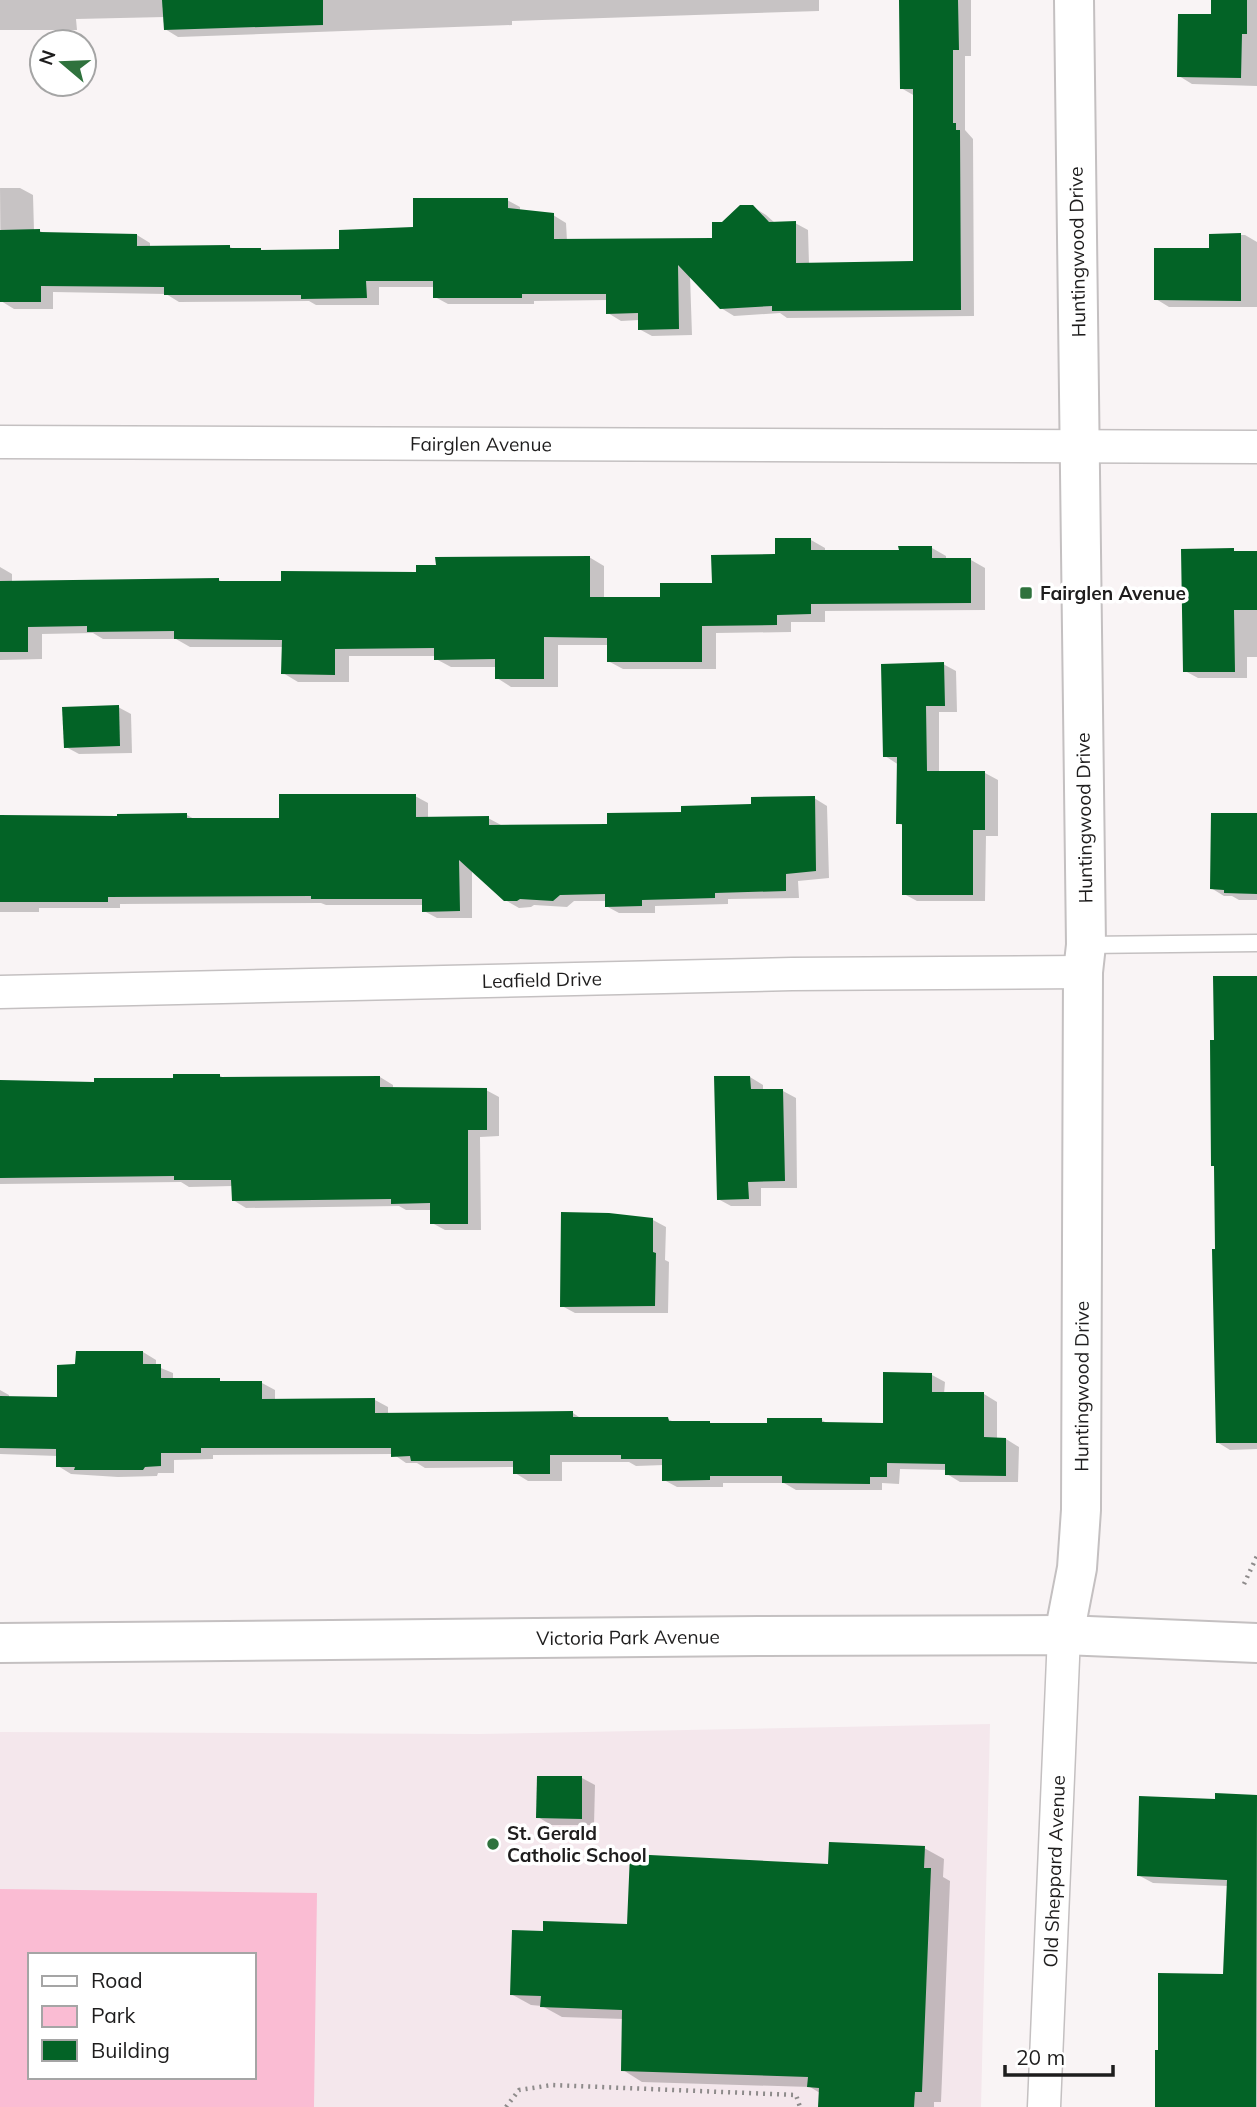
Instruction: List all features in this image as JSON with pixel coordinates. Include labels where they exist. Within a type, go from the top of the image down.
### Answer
[{"type":"street","name":"Huntingwood Drive","points":[[1064,1635],[1077,1568],[1081,1510],[1084,959],[1074,0]]},
{"type":"street","name":"Fairglen Avenue","points":[[0,442],[1257,447]]},
{"type":"street","name":"Leafield Drive","points":[[0,992],[792,974],[1084,959]]},
{"type":"street","name":"Victoria Park Avenue","points":[[0,1643],[1064,1635],[1257,1643]]},
{"type":"street","name":"Old Sheppard Avenue","points":[[1044,2107],[1064,1635]]},
{"type":"lane","points":[[1084,959],[1257,943]]},
{"type":"path","points":[[1244,1584],[1257,1556]]},
{"type":"path","points":[[506,2107],[519,2090],[552,2085],[796,2095],[800,2107]]},
{"type":"shaded area","name":"St. Gerald Catholic School","points":[[990,1724],[981,2107],[0,2107],[0,1732],[479,1734]]},
{"type":"green space","points":[[0,1889],[317,1893],[314,2107],[0,2107]]},
{"type":"building","points":[[162,0],[323,0],[323,25],[164,30]]},
{"type":"building","points":[[899,0],[958,0],[959,50],[953,50],[953,123],[956,123],[956,130],[960,130],[961,310],[772,311],[772,306],[720,309],[678,265],[679,329],[638,330],[638,313],[606,314],[606,294],[433,298],[433,281],[366,281],[367,298],[301,299],[301,295],[164,295],[164,287],[41,286],[41,302],[0,302],[0,230],[40,229],[40,232],[137,234],[137,246],[230,245],[230,248],[261,250],[339,249],[339,230],[413,227],[413,198],[508,198],[508,208],[554,213],[554,239],[712,238],[712,222],[722,222],[740,205],[753,205],[769,222],[796,221],[796,263],[913,261],[913,89],[900,89]]},
{"type":"building","points":[[1211,0],[1247,0],[1247,34],[1242,34],[1241,78],[1177,77],[1178,14],[1211,14]]},
{"type":"building","points":[[1241,233],[1241,301],[1154,300],[1154,248],[1209,248],[1209,234]]},
{"type":"building","points":[[775,538],[811,538],[811,550],[899,550],[898,546],[932,546],[932,558],[971,558],[971,603],[811,604],[811,614],[777,615],[777,625],[702,626],[702,662],[607,662],[607,638],[544,637],[544,679],[495,679],[495,659],[434,660],[434,648],[335,649],[335,675],[281,674],[282,640],[174,639],[174,631],[87,632],[87,626],[28,627],[28,652],[0,652],[0,581],[219,578],[219,581],[281,581],[281,571],[416,572],[416,565],[436,565],[435,557],[590,556],[590,597],[660,597],[660,583],[712,583],[711,555],[775,554]]},
{"type":"building","points":[[1234,548],[1234,551],[1257,551],[1257,610],[1234,610],[1235,672],[1183,672],[1181,549]]},
{"type":"building","points":[[944,662],[945,706],[926,706],[927,771],[985,771],[985,830],[973,830],[973,895],[902,895],[902,824],[896,824],[897,757],[883,757],[881,664]]},
{"type":"building","points":[[119,705],[120,746],[64,748],[62,707]]},
{"type":"building","points":[[279,794],[416,794],[416,817],[489,816],[489,825],[607,824],[607,813],[681,812],[681,806],[751,804],[751,797],[815,796],[816,871],[786,874],[786,891],[715,893],[715,898],[642,900],[642,906],[605,907],[605,894],[560,895],[553,901],[504,901],[459,860],[460,911],[422,912],[422,899],[311,899],[311,896],[108,897],[108,902],[0,902],[0,815],[117,816],[187,813],[187,818],[279,818]]},
{"type":"building","points":[[1211,813],[1257,813],[1257,894],[1224,893],[1224,890],[1210,889]]},
{"type":"building","points":[[1213,976],[1257,976],[1257,1443],[1216,1443],[1212,1249],[1215,1249],[1214,1166],[1211,1166],[1210,1040],[1214,1040]]},
{"type":"building","points":[[173,1074],[220,1074],[220,1077],[380,1076],[380,1087],[487,1088],[487,1130],[468,1130],[468,1224],[430,1224],[430,1203],[391,1204],[391,1199],[232,1201],[231,1180],[174,1180],[174,1176],[0,1178],[0,1080],[94,1082],[94,1078],[173,1078]]},
{"type":"building","points":[[714,1076],[750,1076],[751,1089],[783,1089],[785,1181],[748,1182],[749,1199],[717,1200]]},
{"type":"building","points":[[561,1212],[609,1213],[653,1218],[653,1252],[656,1253],[655,1306],[560,1307]]},
{"type":"building","points":[[76,1351],[143,1351],[143,1364],[161,1364],[161,1378],[262,1381],[262,1399],[375,1398],[375,1413],[573,1411],[573,1417],[668,1417],[669,1421],[710,1423],[767,1423],[767,1418],[822,1418],[822,1422],[883,1423],[883,1372],[932,1373],[932,1392],[984,1392],[984,1437],[1006,1438],[1006,1476],[945,1475],[945,1464],[887,1463],[887,1477],[870,1477],[870,1484],[782,1483],[782,1476],[710,1476],[710,1480],[662,1481],[662,1459],[621,1459],[621,1455],[550,1455],[550,1474],[513,1474],[513,1461],[411,1461],[410,1456],[391,1457],[391,1448],[201,1448],[201,1453],[161,1453],[161,1466],[145,1467],[143,1470],[74,1470],[75,1467],[56,1467],[56,1449],[0,1448],[0,1396],[57,1397],[57,1365],[75,1364]]},
{"type":"building","points":[[537,1776],[582,1776],[582,1819],[536,1818]]},
{"type":"building","points":[[1215,1793],[1257,1795],[1256,2107],[1155,2107],[1158,1973],[1223,1974],[1227,1880],[1137,1876],[1139,1796],[1215,1799]]},
{"type":"building","points":[[829,1842],[925,1846],[924,1868],[931,1868],[922,2092],[915,2092],[914,2107],[818,2107],[819,2088],[807,2087],[808,2077],[621,2071],[622,2010],[540,2007],[541,1996],[510,1995],[512,1930],[543,1931],[543,1921],[627,1924],[630,1854],[828,1864]]},
{"type":"place","name":"Fairglen Avenue","points":[[1026,593]]},
{"type":"place","name":"St. Gerald Catholic School","points":[[493,1844]]}]
